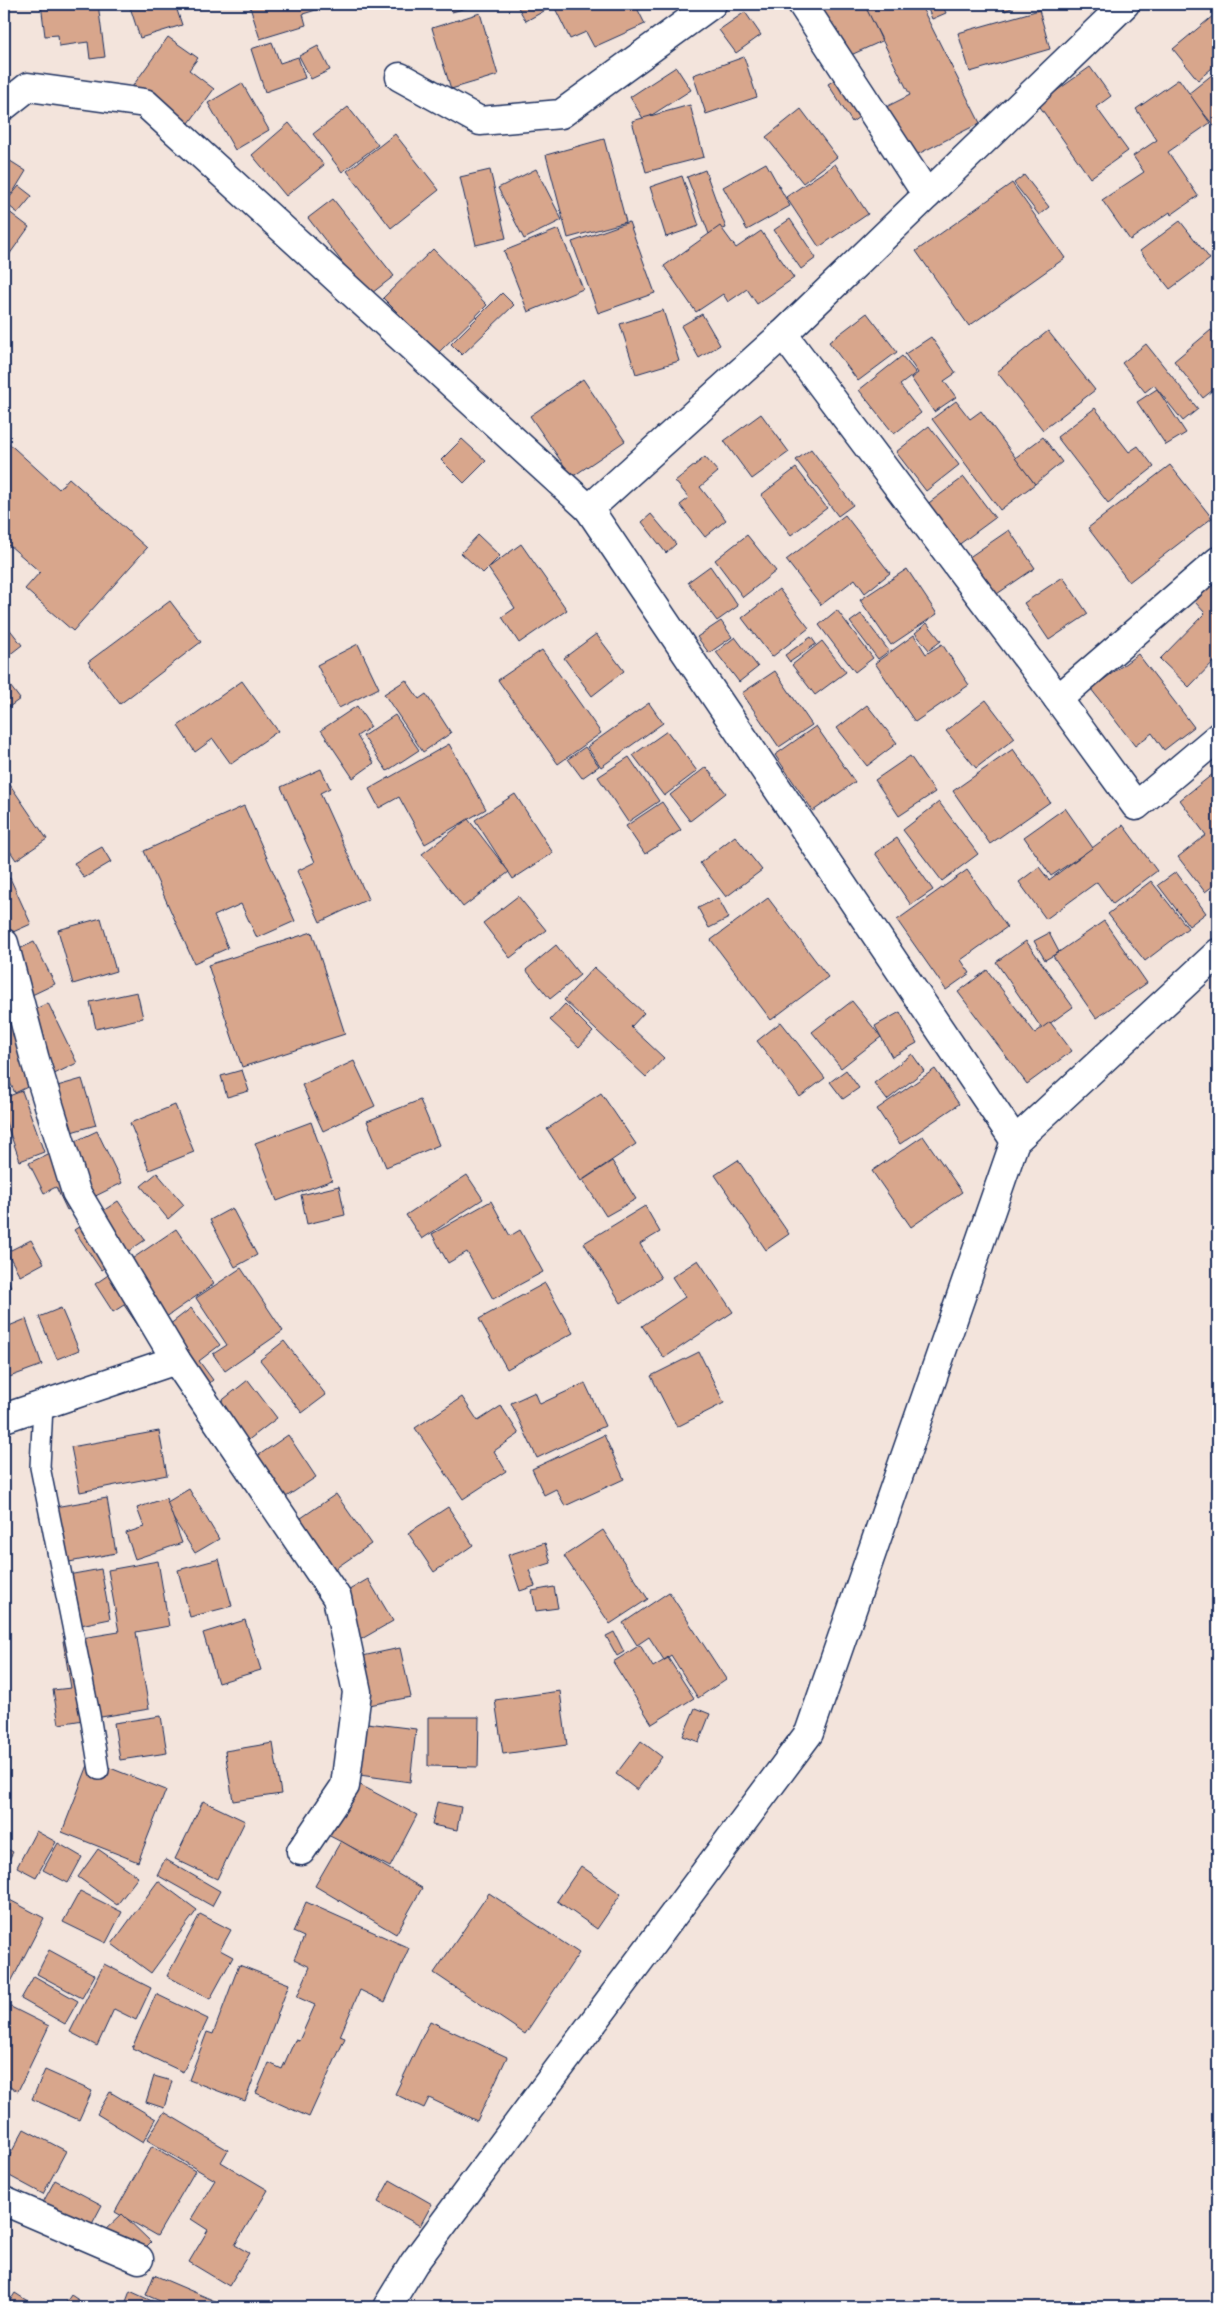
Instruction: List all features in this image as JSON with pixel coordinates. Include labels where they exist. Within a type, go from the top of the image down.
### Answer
[{"type":"street","points":[[400,77],[480,121],[561,114],[712,4]]},
{"type":"street","points":[[802,4],[927,195]]},
{"type":"street","points":[[589,509],[783,334],[1125,4]]},
{"type":"street","points":[[4,106],[28,87],[145,103],[589,509],[1015,1141]]},
{"type":"street","points":[[783,334],[1058,699],[1136,806],[1218,737]]},
{"type":"street","points":[[1058,699],[1218,561]]},
{"type":"street","points":[[4,943],[34,1060],[76,1192],[176,1360],[337,1598],[357,1692],[345,1786],[301,1851]]},
{"type":"street","points":[[387,2307],[414,2263],[809,1733],[1015,1141],[1218,953]]},
{"type":"street","points":[[4,1418],[176,1360]]},
{"type":"street","points":[[4,2201],[139,2259]]},
{"type":"lane","points":[[43,1405],[40,1467],[99,1770]]},
{"type":"building","points":[[41,4],[98,4],[105,57],[90,59],[88,42],[59,46],[58,35],[45,36]]},
{"type":"building","points":[[129,4],[175,4],[182,25],[140,38]]},
{"type":"building","points":[[249,4],[335,4],[303,14],[306,25],[260,39]]},
{"type":"building","points":[[449,4],[480,4],[452,12]]},
{"type":"building","points":[[516,4],[552,4],[553,6],[526,21]]},
{"type":"building","points":[[553,4],[635,4],[645,24],[594,47],[586,32],[570,39]]},
{"type":"building","points":[[802,4],[865,4],[882,41],[831,64]]},
{"type":"building","points":[[864,4],[920,4],[980,123],[894,166],[868,116],[910,95]]},
{"type":"building","points":[[926,4],[942,4],[946,13],[932,19]]},
{"type":"building","points":[[1001,4],[1020,4],[1005,11]]},
{"type":"building","points":[[1039,10],[1050,49],[970,72],[958,33]]},
{"type":"building","points":[[745,12],[761,35],[736,53],[719,30]]},
{"type":"building","points":[[480,13],[498,75],[451,89],[432,28]]},
{"type":"building","points":[[1214,15],[1218,20],[1218,63],[1198,80],[1173,49]]},
{"type":"building","points":[[168,37],[198,58],[189,70],[214,89],[181,134],[127,94]]},
{"type":"building","points":[[272,42],[280,63],[298,57],[305,78],[265,92],[251,49]]},
{"type":"building","points":[[318,46],[330,70],[311,79],[299,56]]},
{"type":"building","points":[[744,57],[757,97],[706,114],[693,75]]},
{"type":"building","points":[[676,67],[691,90],[644,120],[630,97]]},
{"type":"building","points":[[1090,67],[1111,96],[1096,107],[1128,151],[1090,178],[1038,104]]},
{"type":"building","points":[[1218,70],[1218,131],[1188,94]]},
{"type":"building","points":[[849,71],[872,108],[852,122],[828,84]]},
{"type":"building","points":[[1179,79],[1210,123],[1168,152],[1198,196],[1171,215],[1170,212],[1130,240],[1102,200],[1144,172],[1133,156],[1157,140],[1136,109]]},
{"type":"building","points":[[242,83],[269,130],[235,150],[208,103]]},
{"type":"building","points":[[690,105],[704,157],[646,172],[632,121]]},
{"type":"building","points":[[348,107],[378,145],[342,172],[313,134]]},
{"type":"building","points":[[801,109],[837,157],[803,183],[766,137]]},
{"type":"building","points":[[289,123],[324,165],[286,196],[252,155]]},
{"type":"building","points":[[395,134],[439,190],[391,228],[347,171]]},
{"type":"building","points":[[604,139],[626,222],[568,238],[546,155]]},
{"type":"building","points":[[4,157],[26,171],[12,194],[4,189]]},
{"type":"building","points":[[766,163],[790,206],[747,230],[723,187]]},
{"type":"building","points":[[835,164],[868,214],[819,247],[786,197]]},
{"type":"building","points":[[536,169],[562,220],[524,239],[498,188]]},
{"type":"building","points":[[490,170],[506,238],[476,245],[460,177]]},
{"type":"building","points":[[705,170],[726,228],[709,234],[687,177]]},
{"type":"building","points":[[1024,175],[1049,207],[1039,215],[1014,183]]},
{"type":"building","points":[[682,176],[699,226],[666,237],[650,187]]},
{"type":"building","points":[[1012,183],[1065,258],[969,326],[916,251]]},
{"type":"building","points":[[19,186],[32,196],[18,213],[5,203]]},
{"type":"building","points":[[333,199],[394,276],[368,296],[308,218]]},
{"type":"building","points":[[4,208],[29,227],[4,262]]},
{"type":"building","points":[[790,219],[816,258],[801,269],[774,230]]},
{"type":"building","points":[[1180,221],[1210,259],[1170,289],[1140,251]]},
{"type":"building","points":[[629,222],[655,293],[598,313],[572,242]]},
{"type":"building","points":[[720,226],[736,248],[761,231],[794,278],[757,304],[747,289],[728,302],[723,294],[696,312],[664,266]]},
{"type":"building","points":[[1218,228],[1218,245],[1210,233]]},
{"type":"building","points":[[559,229],[583,289],[528,312],[504,251]]},
{"type":"building","points":[[433,249],[487,305],[438,353],[383,298]]},
{"type":"building","points":[[502,293],[514,305],[462,355],[451,344]]},
{"type":"building","points":[[663,310],[679,361],[636,374],[620,324]]},
{"type":"building","points":[[867,313],[897,352],[858,381],[829,342]]},
{"type":"building","points":[[702,314],[720,345],[699,358],[681,326]]},
{"type":"building","points":[[1211,330],[1218,339],[1218,386],[1203,398],[1174,361]]},
{"type":"building","points":[[1048,331],[1095,390],[1043,430],[997,372]]},
{"type":"building","points":[[931,337],[956,373],[944,381],[956,397],[934,412],[911,378],[918,373],[905,354]]},
{"type":"building","points":[[1146,344],[1198,409],[1183,421],[1154,385],[1145,392],[1122,363]]},
{"type":"building","points":[[902,356],[916,373],[900,385],[921,413],[894,434],[859,390]]},
{"type":"building","points":[[583,379],[625,441],[572,477],[530,416]]},
{"type":"building","points":[[1157,389],[1186,433],[1166,445],[1137,402]]},
{"type":"building","points":[[956,401],[970,419],[981,411],[1035,484],[1000,510],[932,419]]},
{"type":"building","points":[[1095,408],[1129,452],[1138,446],[1154,467],[1108,503],[1057,437]]},
{"type":"building","points":[[761,414],[789,452],[752,479],[724,441]]},
{"type":"building","points":[[929,426],[959,465],[926,491],[896,452]]},
{"type":"building","points":[[1043,437],[1062,462],[1035,484],[1015,458]]},
{"type":"building","points":[[4,439],[59,489],[69,478],[147,548],[73,631],[25,589],[40,572],[9,545],[4,551]]},
{"type":"building","points":[[462,439],[486,461],[464,483],[441,460]]},
{"type":"building","points":[[811,449],[853,505],[838,516],[796,460]]},
{"type":"building","points":[[705,457],[718,472],[700,487],[726,520],[705,537],[680,505],[689,498],[675,481]]},
{"type":"building","points":[[1170,465],[1212,518],[1129,582],[1088,528]]},
{"type":"building","points":[[796,468],[827,508],[791,535],[761,495]]},
{"type":"building","points":[[964,477],[995,518],[957,546],[926,505]]},
{"type":"building","points":[[651,514],[676,544],[666,553],[642,522]]},
{"type":"building","points":[[845,515],[890,573],[865,593],[855,579],[821,605],[786,560]]},
{"type":"building","points":[[1009,530],[1035,568],[991,598],[965,560]]},
{"type":"building","points":[[478,535],[500,556],[483,573],[461,553]]},
{"type":"building","points":[[747,535],[776,571],[743,597],[715,560]]},
{"type":"building","points":[[521,544],[567,610],[519,643],[502,617],[515,608],[488,568]]},
{"type":"building","points":[[710,566],[738,606],[717,621],[688,582]]},
{"type":"building","points":[[907,569],[937,614],[891,645],[860,600]]},
{"type":"building","points":[[1063,577],[1088,614],[1049,640],[1024,603]]},
{"type":"building","points":[[1218,578],[1218,657],[1189,687],[1160,659],[1205,613],[1195,602]]},
{"type":"building","points":[[779,589],[809,628],[772,657],[742,618]]},
{"type":"building","points":[[170,601],[201,642],[120,704],[88,662]]},
{"type":"building","points":[[837,610],[873,658],[855,672],[819,625]]},
{"type":"building","points":[[861,614],[889,651],[878,659],[850,622]]},
{"type":"building","points":[[721,621],[732,637],[709,653],[697,637]]},
{"type":"building","points":[[4,622],[22,645],[4,659]]},
{"type":"building","points":[[927,623],[941,641],[929,650],[915,633]]},
{"type":"building","points":[[596,634],[624,671],[592,696],[564,658]]},
{"type":"building","points":[[914,635],[926,654],[942,644],[969,685],[915,722],[875,663]]},
{"type":"building","points":[[735,637],[758,667],[739,682],[716,652]]},
{"type":"building","points":[[811,637],[816,644],[790,662],[785,655]]},
{"type":"building","points":[[822,641],[846,672],[815,695],[792,665]]},
{"type":"building","points":[[358,644],[379,688],[339,708],[317,665]]},
{"type":"building","points":[[542,650],[601,733],[558,764],[498,680]]},
{"type":"building","points":[[1138,654],[1194,727],[1164,750],[1152,733],[1135,746],[1091,689]]},
{"type":"building","points":[[775,671],[812,725],[779,747],[742,693]]},
{"type":"building","points":[[4,678],[20,699],[9,707],[4,700]]},
{"type":"building","points":[[406,680],[419,699],[426,694],[451,733],[423,752],[384,694]]},
{"type":"building","points":[[242,681],[278,731],[231,764],[213,739],[195,752],[178,726]]},
{"type":"building","points":[[986,700],[1015,738],[976,768],[946,731]]},
{"type":"building","points":[[649,703],[663,723],[601,767],[587,747]]},
{"type":"building","points":[[867,705],[897,743],[867,766],[837,728]]},
{"type":"building","points":[[357,706],[371,727],[357,736],[374,763],[353,778],[321,730]]},
{"type":"building","points":[[395,715],[419,750],[387,771],[363,736]]},
{"type":"building","points":[[816,726],[855,782],[813,811],[775,755]]},
{"type":"building","points":[[667,731],[697,771],[664,796],[633,755]]},
{"type":"building","points":[[449,744],[486,809],[425,844],[399,797],[379,808],[369,789]]},
{"type":"building","points":[[585,747],[599,766],[582,778],[568,759]]},
{"type":"building","points":[[1013,749],[1050,802],[990,844],[953,791]]},
{"type":"building","points":[[910,756],[935,792],[899,816],[875,780]]},
{"type":"building","points":[[629,757],[659,801],[628,822],[598,777]]},
{"type":"building","points":[[706,767],[726,793],[690,821],[670,795]]},
{"type":"building","points":[[321,769],[330,788],[320,793],[368,899],[320,922],[297,871],[315,862],[281,787]]},
{"type":"building","points":[[1218,770],[1218,882],[1205,892],[1178,857],[1206,835],[1180,800]]},
{"type":"building","points":[[4,776],[47,839],[16,860],[4,842]]},
{"type":"building","points":[[515,794],[553,853],[513,879],[475,820]]},
{"type":"building","points":[[662,802],[681,830],[645,854],[626,826]]},
{"type":"building","points":[[939,802],[978,854],[942,881],[903,830]]},
{"type":"building","points":[[244,806],[295,921],[257,938],[241,904],[214,916],[228,948],[194,963],[144,851]]},
{"type":"building","points":[[1065,808],[1093,848],[1051,876],[1024,837]]},
{"type":"building","points":[[468,819],[509,872],[463,907],[422,854]]},
{"type":"building","points":[[1123,825],[1157,871],[1113,904],[1097,882],[1046,919],[1019,882],[1039,867],[1049,880]]},
{"type":"building","points":[[735,836],[762,870],[726,897],[700,863]]},
{"type":"building","points":[[897,838],[933,890],[911,905],[875,853]]},
{"type":"building","points":[[102,847],[111,862],[84,878],[74,863]]},
{"type":"building","points":[[967,870],[1007,927],[961,960],[970,973],[946,990],[897,920]]},
{"type":"building","points":[[1176,872],[1206,913],[1189,926],[1158,885]]},
{"type":"building","points":[[10,878],[31,924],[4,936],[4,880]]},
{"type":"building","points":[[1151,881],[1188,928],[1145,961],[1108,914]]},
{"type":"building","points":[[518,896],[546,930],[510,958],[483,923]]},
{"type":"building","points":[[718,898],[729,918],[709,928],[698,908]]},
{"type":"building","points":[[768,898],[828,977],[771,1020],[711,940]]},
{"type":"building","points":[[101,918],[116,971],[73,984],[58,930]]},
{"type":"building","points":[[1104,921],[1147,983],[1096,1018],[1053,956]]},
{"type":"building","points":[[312,932],[345,1034],[242,1067],[208,965]]},
{"type":"building","points":[[1049,933],[1059,952],[1045,960],[1034,941]]},
{"type":"building","points":[[1026,941],[1073,1007],[1042,1029],[996,962]]},
{"type":"building","points":[[34,942],[55,984],[11,1005],[4,956]]},
{"type":"building","points":[[556,945],[580,975],[550,999],[526,970]]},
{"type":"building","points":[[594,967],[644,1013],[631,1027],[664,1058],[646,1077],[564,1000]]},
{"type":"building","points":[[987,970],[1035,1033],[1050,1022],[1072,1051],[1027,1084],[958,992]]},
{"type":"building","points":[[137,992],[143,1018],[96,1029],[90,1002]]},
{"type":"building","points":[[852,1001],[881,1037],[841,1068],[812,1032]]},
{"type":"building","points":[[48,1003],[77,1063],[15,1093],[4,1070],[4,1024]]},
{"type":"building","points":[[565,1004],[593,1032],[579,1047],[550,1020]]},
{"type":"building","points":[[900,1012],[917,1043],[892,1057],[875,1026]]},
{"type":"building","points":[[781,1022],[825,1078],[800,1097],[757,1041]]},
{"type":"building","points":[[912,1054],[924,1071],[887,1100],[874,1083]]},
{"type":"building","points":[[354,1061],[375,1106],[323,1131],[302,1085]]},
{"type":"building","points":[[935,1069],[959,1104],[900,1144],[877,1109]]},
{"type":"building","points":[[242,1070],[249,1091],[227,1097],[221,1076]]},
{"type":"building","points":[[846,1070],[859,1088],[843,1099],[830,1082]]},
{"type":"building","points":[[82,1079],[96,1125],[50,1138],[36,1092]]},
{"type":"building","points":[[22,1091],[44,1152],[20,1161],[4,1117],[4,1098]]},
{"type":"building","points":[[601,1093],[636,1144],[581,1181],[547,1129]]},
{"type":"building","points":[[420,1100],[439,1145],[386,1167],[367,1121]]},
{"type":"building","points":[[175,1105],[194,1152],[149,1170],[130,1123]]},
{"type":"building","points":[[311,1122],[332,1180],[277,1201],[255,1143]]},
{"type":"building","points":[[97,1131],[122,1183],[67,1210],[56,1187],[44,1193],[29,1163]]},
{"type":"building","points":[[923,1136],[962,1192],[911,1227],[872,1171]]},
{"type":"building","points":[[738,1160],[789,1234],[766,1250],[715,1175]]},
{"type":"building","points":[[612,1161],[636,1199],[606,1216],[583,1180]]},
{"type":"building","points":[[157,1173],[184,1205],[168,1219],[141,1186]]},
{"type":"building","points":[[467,1175],[483,1199],[422,1239],[406,1215]]},
{"type":"building","points":[[339,1186],[345,1215],[307,1224],[301,1195]]},
{"type":"building","points":[[118,1201],[145,1240],[101,1270],[74,1230]]},
{"type":"building","points":[[491,1201],[510,1236],[520,1230],[543,1272],[493,1299],[467,1252],[448,1263],[432,1234]]},
{"type":"building","points":[[645,1206],[660,1232],[640,1244],[661,1278],[621,1303],[584,1243]]},
{"type":"building","points":[[232,1208],[257,1255],[235,1267],[210,1220]]},
{"type":"building","points":[[176,1229],[214,1284],[143,1333],[124,1305],[113,1312],[95,1284]]},
{"type":"building","points":[[31,1240],[44,1263],[20,1276],[7,1252]]},
{"type":"building","points":[[698,1260],[733,1312],[664,1358],[642,1326],[685,1297],[672,1277]]},
{"type":"building","points":[[241,1268],[283,1331],[225,1371],[213,1354],[227,1345],[196,1298]]},
{"type":"building","points":[[4,1271],[11,1287],[4,1290]]},
{"type":"building","points":[[545,1283],[573,1333],[507,1369],[479,1319]]},
{"type":"building","points":[[61,1308],[79,1350],[57,1359],[39,1317]]},
{"type":"building","points":[[191,1308],[220,1345],[199,1361],[213,1380],[195,1394],[151,1339]]},
{"type":"building","points":[[26,1319],[42,1365],[4,1379],[4,1328]]},
{"type":"building","points":[[284,1341],[326,1395],[302,1413],[260,1360]]},
{"type":"building","points":[[699,1352],[724,1403],[677,1427],[651,1376]]},
{"type":"building","points":[[248,1380],[277,1418],[238,1448],[210,1410]]},
{"type":"building","points":[[585,1383],[605,1426],[537,1458],[511,1403],[535,1392],[540,1404]]},
{"type":"building","points":[[462,1397],[478,1421],[501,1406],[519,1434],[494,1451],[506,1471],[463,1499],[415,1428]]},
{"type":"building","points":[[159,1431],[167,1475],[80,1492],[71,1447]]},
{"type":"building","points":[[288,1435],[316,1477],[271,1507],[243,1466]]},
{"type":"building","points":[[604,1435],[624,1479],[565,1506],[556,1489],[544,1495],[532,1469]]},
{"type":"building","points":[[189,1489],[219,1539],[195,1553],[164,1504]]},
{"type":"building","points":[[336,1494],[371,1544],[323,1577],[288,1527]]},
{"type":"building","points":[[107,1498],[116,1553],[59,1564],[49,1508]]},
{"type":"building","points":[[166,1498],[182,1543],[135,1559],[126,1533],[144,1527],[137,1508]]},
{"type":"building","points":[[448,1507],[473,1545],[434,1572],[408,1533]]},
{"type":"building","points":[[603,1530],[648,1599],[610,1624],[564,1556]]},
{"type":"building","points":[[545,1543],[551,1563],[529,1570],[535,1586],[520,1591],[508,1555]]},
{"type":"building","points":[[219,1559],[232,1606],[190,1617],[178,1570]]},
{"type":"building","points":[[158,1561],[169,1626],[136,1632],[149,1709],[59,1724],[53,1690],[71,1688],[63,1641],[119,1632],[108,1570]]},
{"type":"building","points":[[101,1569],[110,1619],[66,1628],[57,1577]]},
{"type":"building","points":[[368,1579],[393,1621],[351,1645],[327,1603]]},
{"type":"building","points":[[554,1587],[558,1608],[536,1611],[532,1591]]},
{"type":"building","points":[[669,1592],[726,1679],[698,1698],[671,1655],[664,1660],[649,1637],[637,1645],[623,1623]]},
{"type":"building","points":[[245,1620],[261,1670],[218,1683],[203,1633]]},
{"type":"building","points":[[614,1632],[624,1652],[617,1656],[606,1636]]},
{"type":"building","points":[[640,1645],[653,1667],[668,1658],[694,1698],[652,1724],[613,1662]]},
{"type":"building","points":[[400,1648],[411,1697],[364,1706],[353,1658]]},
{"type":"building","points":[[560,1691],[567,1745],[503,1754],[495,1700]]},
{"type":"building","points":[[695,1708],[710,1714],[699,1742],[683,1736]]},
{"type":"building","points":[[161,1716],[167,1753],[120,1760],[114,1723]]},
{"type":"building","points":[[428,1717],[479,1717],[478,1767],[428,1766]]},
{"type":"building","points":[[351,1721],[416,1729],[410,1782],[345,1773]]},
{"type":"building","points":[[641,1741],[662,1757],[637,1790],[616,1774]]},
{"type":"building","points":[[273,1743],[281,1794],[233,1801],[225,1751]]},
{"type":"building","points":[[4,1746],[8,1775],[4,1775]]},
{"type":"building","points":[[90,1760],[166,1790],[138,1862],[62,1832]]},
{"type":"building","points":[[351,1780],[417,1815],[390,1867],[324,1833]]},
{"type":"building","points":[[203,1801],[245,1821],[217,1879],[175,1859]]},
{"type":"building","points":[[437,1802],[461,1807],[457,1830],[432,1825]]},
{"type":"building","points":[[36,1831],[56,1842],[36,1877],[17,1867]]},
{"type":"building","points":[[341,1841],[422,1888],[396,1934],[315,1886]]},
{"type":"building","points":[[58,1843],[82,1857],[68,1883],[43,1870]]},
{"type":"building","points":[[4,1847],[13,1852],[4,1869]]},
{"type":"building","points":[[98,1849],[138,1877],[117,1905],[78,1877]]},
{"type":"building","points":[[165,1859],[220,1891],[212,1906],[157,1875]]},
{"type":"building","points":[[581,1866],[621,1894],[597,1929],[557,1901]]},
{"type":"building","points":[[158,1881],[197,1910],[151,1973],[112,1944]]},
{"type":"building","points":[[80,1891],[122,1912],[106,1943],[63,1922]]},
{"type":"building","points":[[489,1893],[579,1953],[525,2034],[434,1973]]},
{"type":"building","points":[[4,1897],[44,1918],[10,1984],[4,1981]]},
{"type":"building","points":[[306,1902],[409,1948],[385,2002],[360,1990],[340,2036],[345,2038],[309,2117],[256,2093],[269,2063],[282,2069],[295,2040],[299,2041],[315,2005],[297,1997],[310,1967],[294,1959],[304,1937],[293,1932]]},
{"type":"building","points":[[200,1914],[231,1930],[220,1950],[233,1957],[210,1999],[167,1976]]},
{"type":"building","points":[[49,1950],[95,1975],[82,1998],[37,1974]]},
{"type":"building","points":[[104,1964],[151,1988],[136,2020],[114,2009],[97,2046],[70,2032]]},
{"type":"building","points":[[239,1965],[289,1984],[245,2101],[189,2080],[207,2032],[213,2034]]},
{"type":"building","points":[[34,1976],[78,2001],[65,2024],[21,1999]]},
{"type":"building","points":[[156,1994],[208,2019],[183,2072],[132,2048]]},
{"type":"building","points":[[7,2005],[49,2026],[18,2091],[4,2084],[4,2011]]},
{"type":"building","points":[[430,2021],[507,2057],[477,2121],[429,2098],[424,2108],[395,2094]]},
{"type":"building","points":[[45,2070],[92,2091],[79,2120],[32,2099]]},
{"type":"building","points":[[154,2076],[172,2081],[164,2108],[146,2102]]},
{"type":"building","points":[[110,2092],[156,2119],[143,2142],[97,2114]]},
{"type":"building","points":[[164,2112],[228,2150],[221,2162],[268,2190],[235,2245],[249,2253],[229,2286],[189,2262],[208,2230],[191,2219],[215,2180],[147,2140]]},
{"type":"building","points":[[4,2125],[10,2129],[4,2139]]},
{"type":"building","points":[[24,2129],[66,2151],[43,2194],[4,2173],[4,2166]]},
{"type":"building","points":[[152,2146],[195,2171],[157,2236],[115,2212]]},
{"type":"building","points":[[55,2180],[102,2205],[78,2250],[31,2225]]},
{"type":"building","points":[[390,2180],[432,2204],[420,2226],[378,2202]]},
{"type":"building","points":[[122,2214],[151,2242],[132,2261],[103,2232]]},
{"type":"building","points":[[154,2275],[229,2307],[157,2307],[160,2301],[146,2295]]},
{"type":"building","points":[[130,2291],[154,2302],[151,2307],[124,2307]]},
{"type":"building","points":[[15,2293],[37,2307],[6,2307]]},
{"type":"building","points":[[71,2295],[89,2307],[63,2307]]}]
